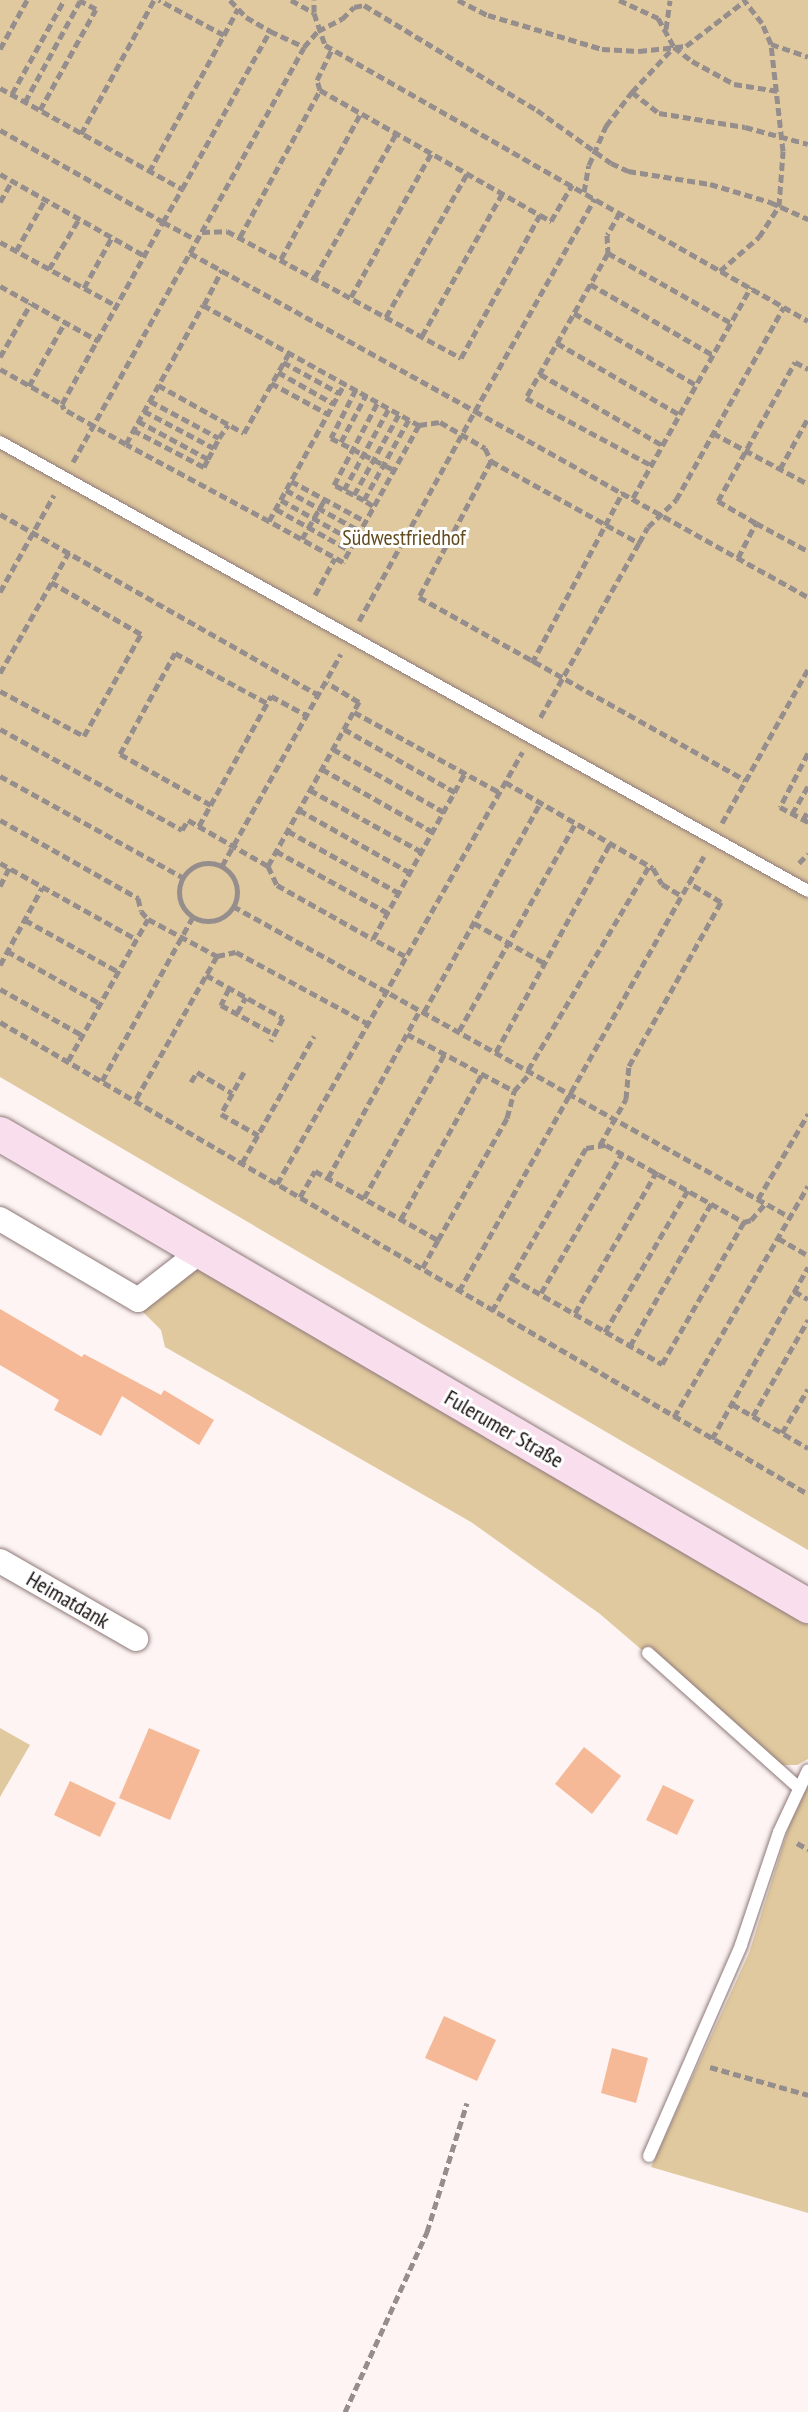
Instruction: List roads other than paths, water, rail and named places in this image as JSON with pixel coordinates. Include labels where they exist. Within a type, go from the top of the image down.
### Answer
[{"type":"main road","name":"Fulerumer Straße","points":[[0,1134],[808,1606]]},
{"type":"street","points":[[0,1219],[138,1300],[201,1251]]},
{"type":"street","name":"Heimatdank","points":[[0,1561],[136,1639]]},
{"type":"lane","points":[[0,442],[808,891]]},
{"type":"lane","points":[[648,1653],[799,1788]]},
{"type":"lane","points":[[649,2156],[741,1945],[779,1832],[808,1770]]},
{"type":"park label","name":"Südwestfriedhof","points":[[404,538]]}]
